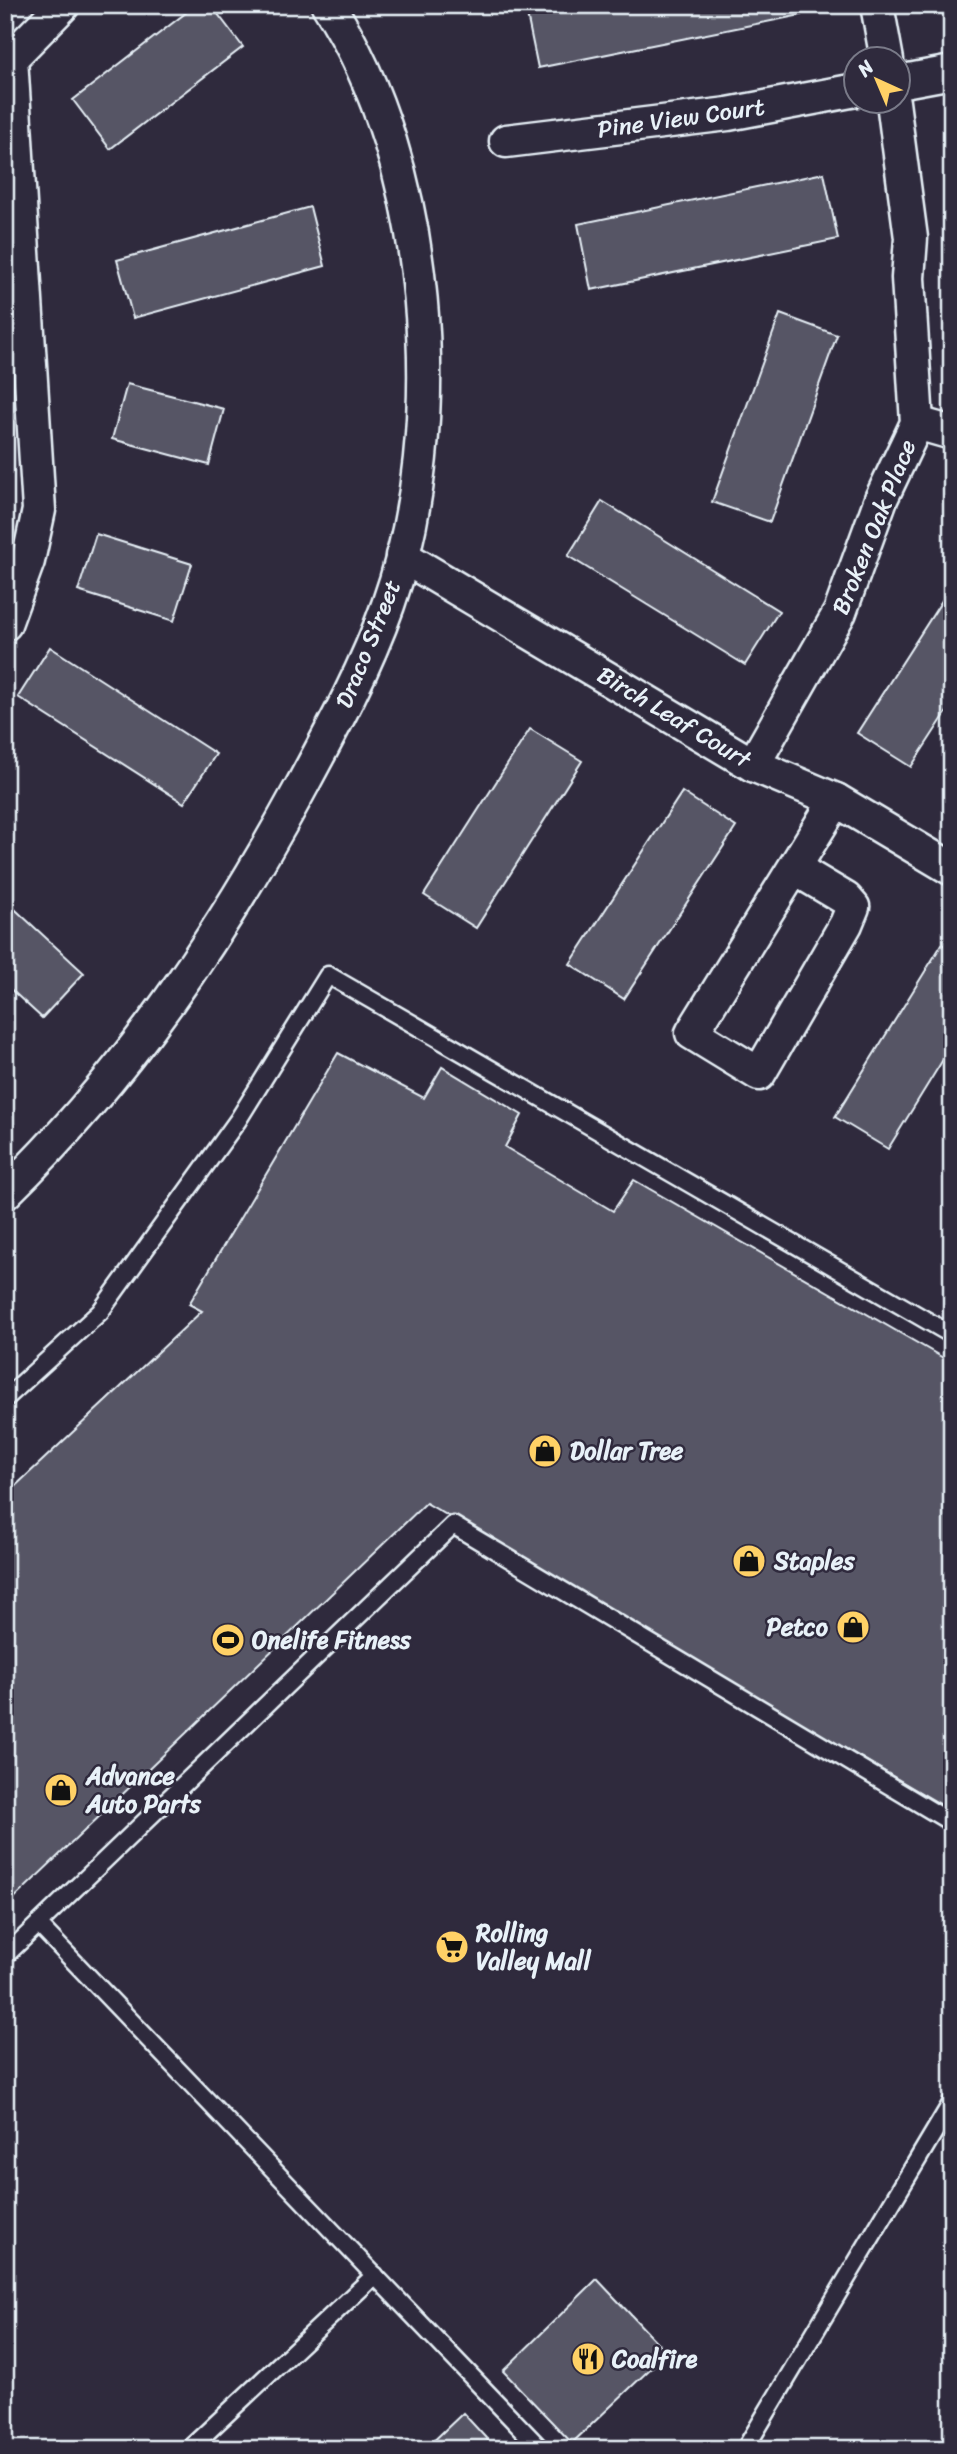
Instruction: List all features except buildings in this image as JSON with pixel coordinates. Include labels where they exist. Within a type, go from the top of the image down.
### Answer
[{"type":"street","points":[[5,624],[27,561],[39,510],[11,58],[63,5]]},
{"type":"street","name":"Draco Street","points":[[5,1193],[55,1144],[136,1049],[209,942],[271,842],[348,700],[388,604],[402,556],[421,460],[423,354],[418,261],[391,146],[366,81],[328,5]]},
{"type":"street","points":[[877,5],[884,46]]},
{"type":"street","points":[[912,79],[952,72]]},
{"type":"street","name":"Pine View Court","points":[[506,141],[728,114],[842,93]]},
{"type":"street","name":"Broken Oak Place","points":[[753,765],[840,612],[881,499],[917,423],[908,278],[911,238],[895,116]]},
{"type":"street","points":[[917,423],[952,433]]},
{"type":"street","name":"Birch Leaf Court","points":[[402,556],[753,765],[836,800],[952,869]]},
{"type":"street","points":[[794,868],[846,899],[853,907],[846,924],[759,1074],[692,1033],[836,800]]},
{"type":"lane","points":[[5,1399],[100,1312],[238,1120],[328,975],[952,1335]]},
{"type":"lane","points":[[5,1956],[453,1525],[952,1823]]},
{"type":"lane","points":[[39,1924],[541,2449]]},
{"type":"lane","points":[[745,2449],[944,2127],[952,2102]]},
{"type":"lane","points":[[189,2449],[375,2275]]},
{"type":"place","name":"Dollar Tree","points":[[545,1451]]},
{"type":"place","name":"Staples","points":[[749,1561]]},
{"type":"place","name":"Petco","points":[[853,1627]]},
{"type":"place","name":"Onelife Fitness","points":[[228,1640]]},
{"type":"place","name":"Advance Auto Parts","points":[[61,1790]]},
{"type":"place","name":"Rolling Valley Mall","points":[[452,1947]]},
{"type":"place","name":"Coalfire","points":[[588,2359]]}]
